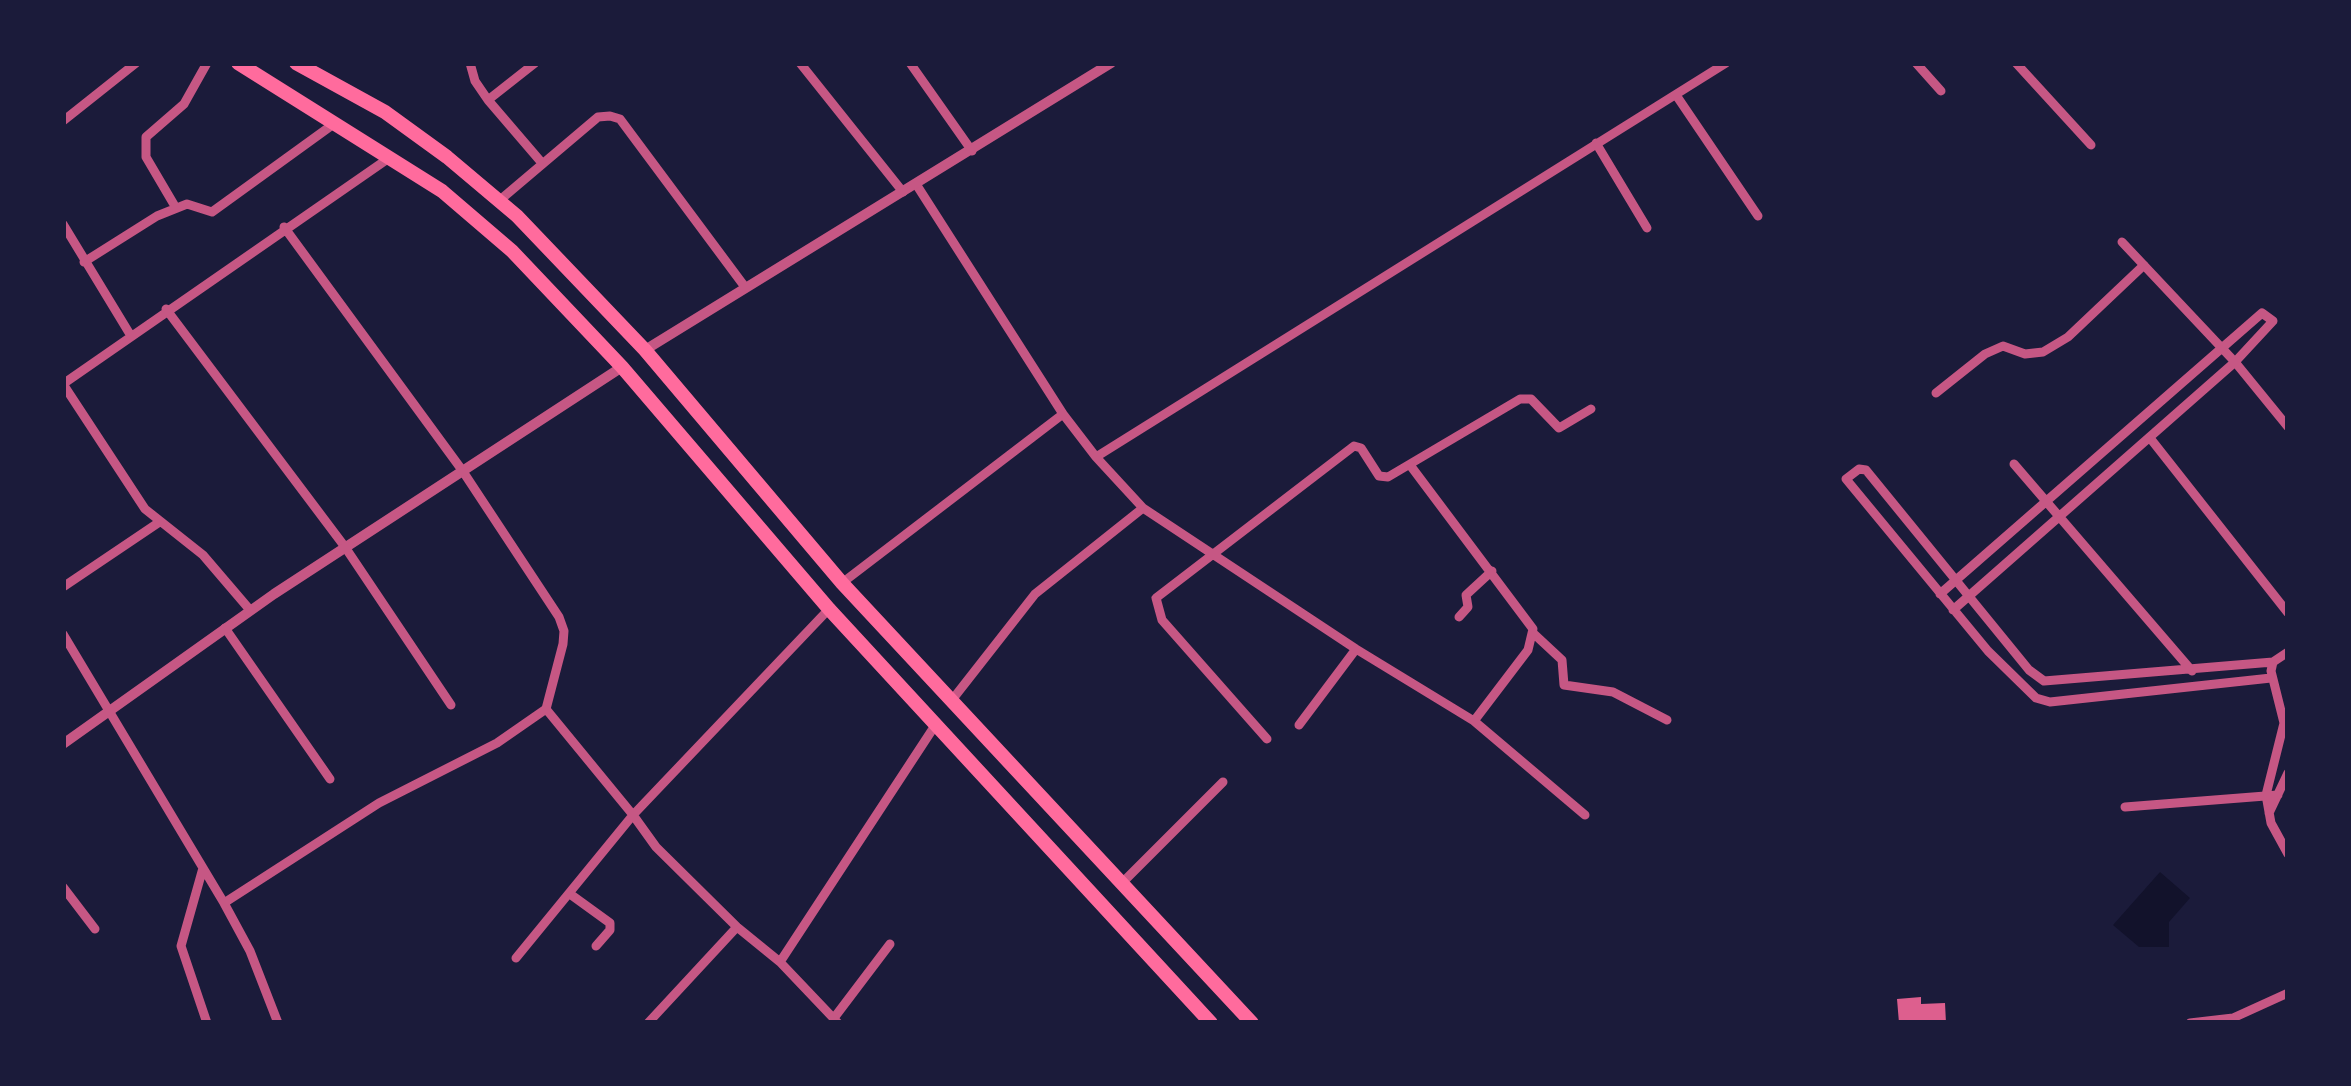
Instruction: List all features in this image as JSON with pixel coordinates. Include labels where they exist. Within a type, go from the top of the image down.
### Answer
[{"type":"highway","points":[[238,63],[390,157],[480,221],[622,367],[829,608],[1211,1023]]},
{"type":"highway","points":[[296,63],[385,112],[500,200],[645,350],[842,584],[1252,1023]]},
{"type":"street","points":[[63,121],[136,63]]},
{"type":"street","points":[[176,208],[146,158],[146,137],[184,104],[207,63]]},
{"type":"street","points":[[470,63],[488,100],[542,163]]},
{"type":"street","points":[[488,100],[535,63]]},
{"type":"street","points":[[800,63],[903,192]]},
{"type":"street","points":[[910,63],[972,151]]},
{"type":"street","points":[[645,350],[1111,63]]},
{"type":"street","points":[[1096,457],[1726,63]]},
{"type":"street","points":[[1916,63],[1941,91]]},
{"type":"street","points":[[2016,63],[2091,145]]},
{"type":"street","points":[[1676,95],[1758,216]]},
{"type":"street","points":[[500,200],[598,117],[620,119],[745,287]]},
{"type":"street","points":[[84,262],[176,208],[193,204],[212,212],[335,123]]},
{"type":"street","points":[[1596,143],[1647,228]]},
{"type":"street","points":[[250,610],[203,555],[158,523],[63,384],[390,157]]},
{"type":"street","points":[[916,184],[1064,414],[1143,508],[1474,721],[1585,815]]},
{"type":"street","points":[[63,224],[131,336]]},
{"type":"street","points":[[224,903],[379,803],[497,743],[546,709],[564,631],[548,599],[462,470],[284,227]]},
{"type":"street","points":[[2122,242],[2235,362],[2288,427]]},
{"type":"street","points":[[1936,393],[1985,354],[2003,346],[2026,354],[2056,345],[2144,265]]},
{"type":"street","points":[[166,309],[345,547],[452,705]]},
{"type":"street","points":[[1940,594],[2266,313],[2274,325],[1953,610]]},
{"type":"street","points":[[63,744],[250,610],[622,367]]},
{"type":"street","points":[[1267,739],[1162,620],[1156,598],[1351,448],[1360,448],[1381,477],[1410,465],[1520,398],[1531,399],[1558,428],[1591,409]]},
{"type":"street","points":[[842,584],[1064,414]]},
{"type":"street","points":[[2150,438],[2288,613]]},
{"type":"street","points":[[2014,464],[2192,671]]},
{"type":"street","points":[[1410,465],[1532,624],[1528,650],[1474,721]]},
{"type":"street","points":[[2271,678],[2050,702],[2036,698],[1953,610],[1847,478],[1866,470],[2029,670],[2044,682],[2273,662],[2287,650]]},
{"type":"street","points":[[952,700],[1035,594],[1143,508]]},
{"type":"street","points":[[63,587],[158,523]]},
{"type":"street","points":[[1460,617],[1468,607],[1466,596],[1492,571]]},
{"type":"street","points":[[516,958],[633,814],[829,608]]},
{"type":"street","points":[[225,628],[330,779]]},
{"type":"street","points":[[1533,633],[1562,660],[1566,686],[1613,692],[1667,720]]},
{"type":"street","points":[[63,634],[224,903],[250,951],[278,1023]]},
{"type":"street","points":[[1299,725],[1356,649]]},
{"type":"street","points":[[2273,662],[2271,678],[2283,692],[2283,732],[2266,795],[2278,841],[2288,854]]},
{"type":"street","points":[[2109,677],[2113,695]]},
{"type":"street","points":[[2036,698],[2044,682]]},
{"type":"street","points":[[546,709],[656,847],[836,1021],[890,944]]},
{"type":"street","points":[[780,962],[936,724]]},
{"type":"street","points":[[2269,813],[2288,773]]},
{"type":"street","points":[[1122,884],[1223,782]]},
{"type":"street","points":[[2125,807],[2278,795]]},
{"type":"street","points":[[203,868],[182,946],[207,1023]]},
{"type":"street","points":[[63,887],[94,929]]},
{"type":"street","points":[[570,894],[610,923],[610,930],[596,946]]},
{"type":"street","points":[[648,1023],[737,927]]},
{"type":"street","points":[[2190,1023],[2233,1018],[2288,993]]},
{"type":"shaded area","points":[[2160,872],[2190,898],[2169,922],[2169,947],[2139,947],[2113,925]]},
{"type":"building","points":[[1921,997],[1921,1004],[1945,1003],[1946,1023],[1899,1023],[1897,999]]}]
